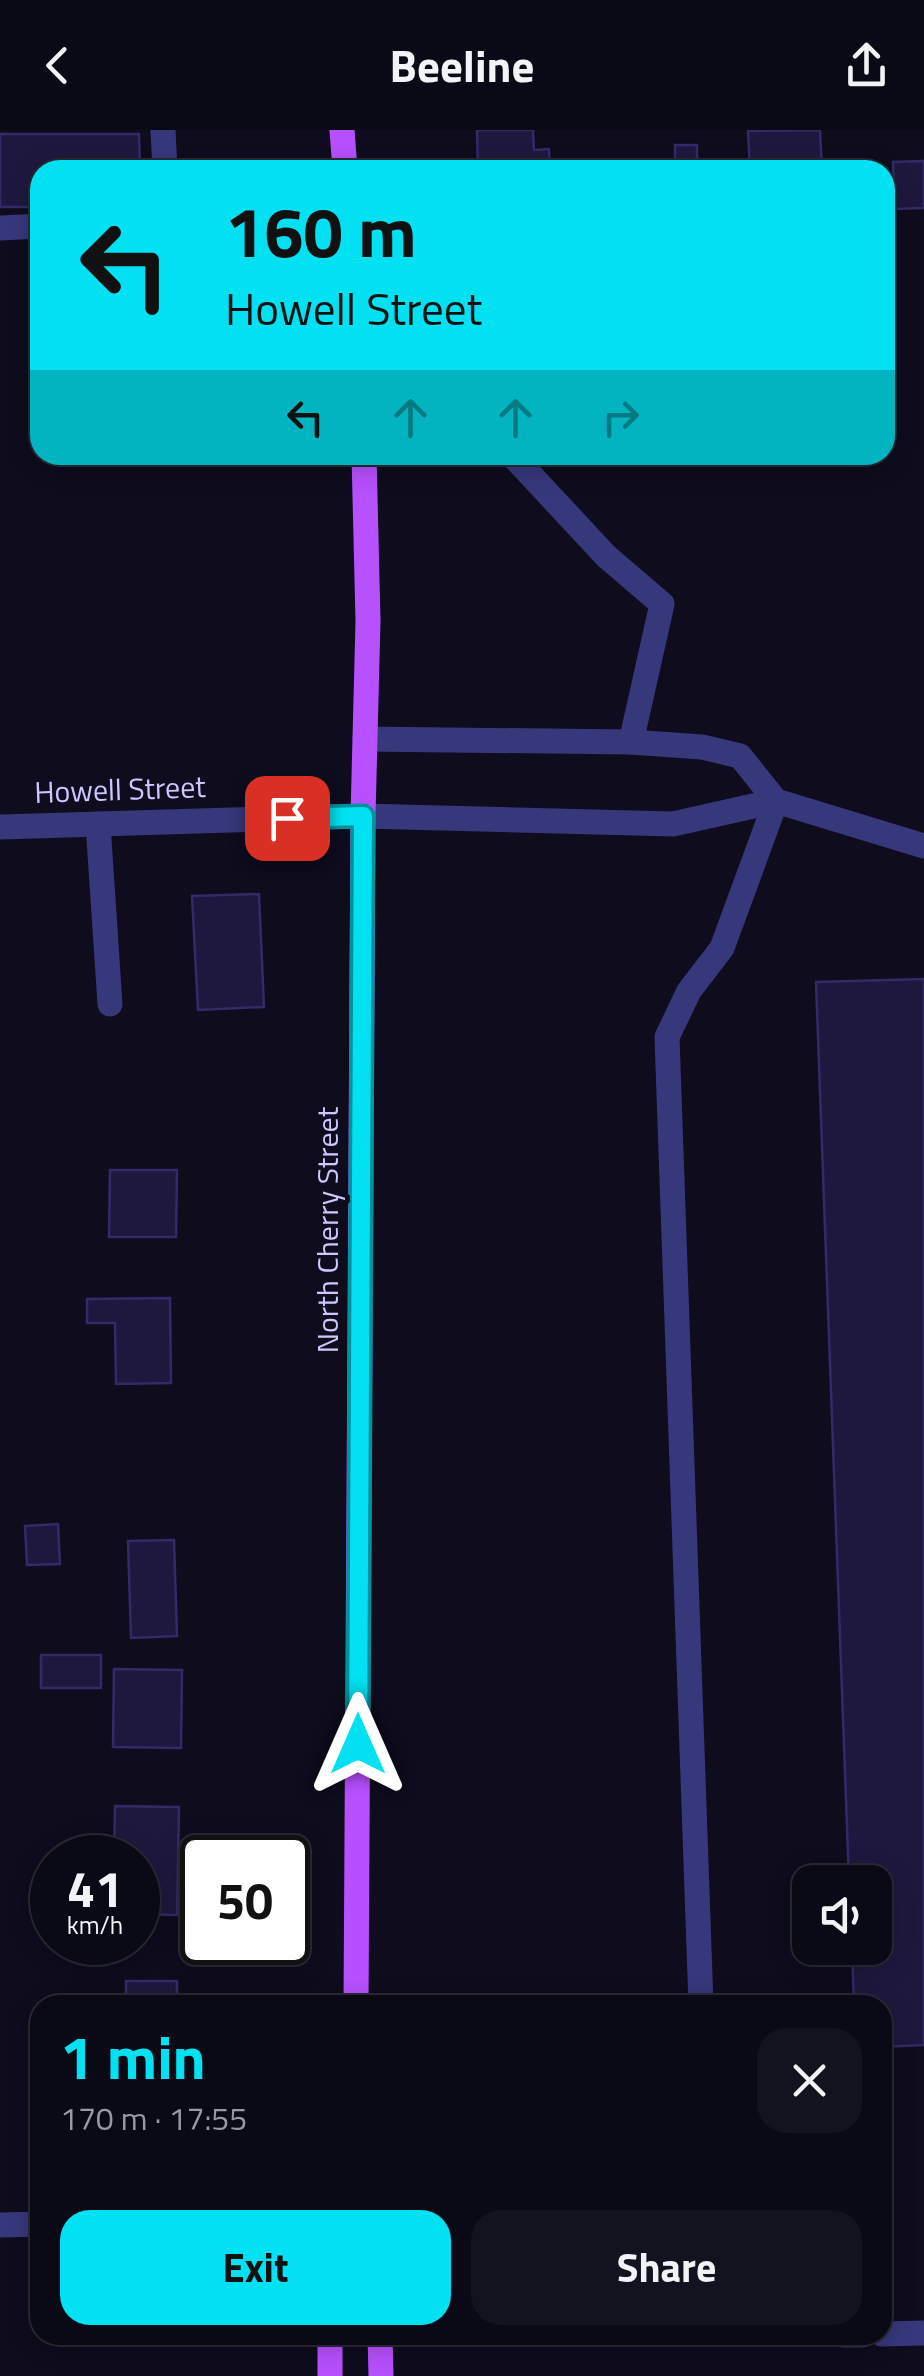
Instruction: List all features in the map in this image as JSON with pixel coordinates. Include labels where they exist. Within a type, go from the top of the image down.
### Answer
[{"type":"main road","points":[[342,130],[344,160]]},
{"type":"main road","name":"North Cherry Street","points":[[356,1995],[363,816],[368,621],[364,465]]},
{"type":"main road","points":[[330,2345],[330,2376]]},
{"type":"main road","points":[[380,2345],[381,2376]]},
{"type":"street","points":[[163,130],[164,160]]},
{"type":"street","points":[[0,228],[30,226]]},
{"type":"street","points":[[521,465],[606,556],[662,604],[631,742]]},
{"type":"street","points":[[364,739],[631,742],[702,748],[740,756],[776,801],[924,846]]},
{"type":"street","points":[[701,1995],[667,1037],[690,991],[722,948],[776,801]]},
{"type":"street","name":"Howell Street","points":[[0,826],[363,816],[673,824],[776,801]]},
{"type":"street","points":[[98,824],[110,1004]]},
{"type":"street","points":[[0,2226],[30,2224]]},
{"type":"street","points":[[892,2334],[924,2333]]},
{"type":"building","points":[[477,130],[533,130],[534,150],[549,149],[550,160],[478,160]]},
{"type":"building","points":[[820,130],[822,160],[749,160],[748,131]]},
{"type":"building","points":[[0,134],[139,134],[140,160],[30,160],[30,207],[0,207]]},
{"type":"building","points":[[675,145],[697,145],[697,160],[675,160]]},
{"type":"building","points":[[924,161],[924,208],[895,209],[895,162]]},
{"type":"building","points":[[259,894],[264,1007],[198,1010],[192,896]]},
{"type":"building","points":[[924,979],[924,2045],[892,2047],[892,1995],[854,1995],[853,1965],[892,1965],[892,1865],[848,1865],[816,982]]},
{"type":"building","points":[[110,1170],[177,1170],[176,1237],[109,1237]]},
{"type":"building","points":[[170,1298],[171,1383],[116,1384],[115,1323],[87,1323],[87,1299]]},
{"type":"building","points":[[58,1524],[60,1564],[27,1565],[25,1526]]},
{"type":"building","points":[[174,1540],[177,1636],[131,1638],[128,1541]]},
{"type":"building","points":[[41,1655],[101,1655],[101,1688],[41,1688]]},
{"type":"building","points":[[114,1669],[182,1670],[181,1748],[113,1747]]},
{"type":"building","points":[[115,1806],[179,1807],[177,1915],[160,1915],[160,1835],[114,1835]]},
{"type":"building","points":[[126,1981],[177,1981],[177,1995],[126,1995]]},
{"type":"route","points":[[287,818],[363,816],[358,1744]]}]
